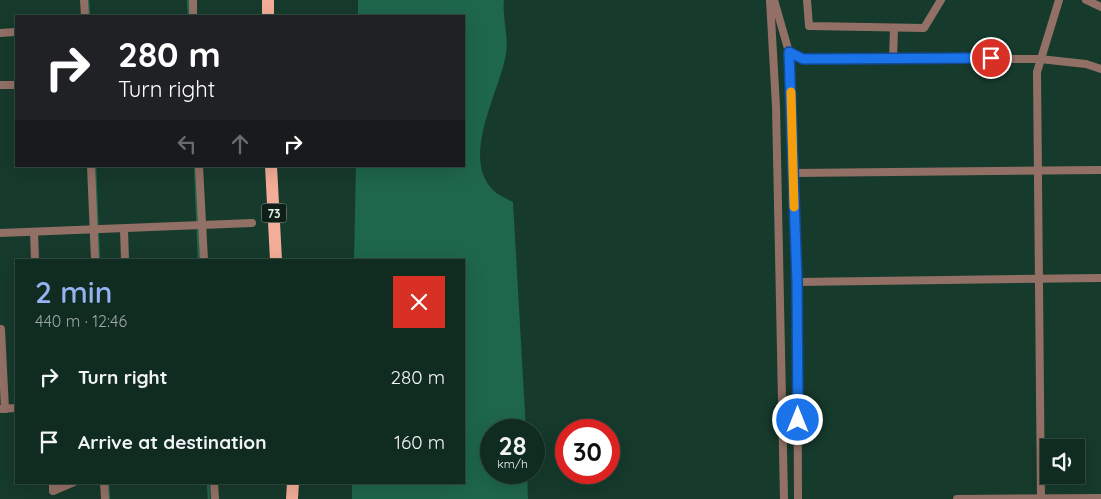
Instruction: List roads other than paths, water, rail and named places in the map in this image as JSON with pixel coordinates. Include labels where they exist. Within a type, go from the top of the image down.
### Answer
[{"type":"main road","points":[[268,0],[268,15]]},
{"type":"main road","name":"73","points":[[271,167],[276,259]]},
{"type":"main road","points":[[292,499],[293,484]]},
{"type":"street","points":[[84,0],[85,15]]},
{"type":"street","points":[[193,0],[193,15]]},
{"type":"street","points":[[264,15],[268,0]]},
{"type":"street","points":[[770,0],[776,106],[784,499]]},
{"type":"street","points":[[774,0],[789,52],[797,282],[798,499]]},
{"type":"street","points":[[807,0],[809,26],[894,28],[924,28],[940,0]]},
{"type":"street","points":[[1041,499],[1037,72],[1054,22],[1059,0]]},
{"type":"street","points":[[1086,0],[1101,6]]},
{"type":"street","points":[[893,60],[894,28]]},
{"type":"street","points":[[0,33],[15,32]]},
{"type":"street","points":[[789,52],[803,59],[1040,59],[1086,64],[1101,69]]},
{"type":"street","points":[[0,85],[15,85]]},
{"type":"street","points":[[91,167],[97,231],[95,259]]},
{"type":"street","points":[[200,167],[200,226],[204,259]]},
{"type":"street","points":[[793,174],[1101,170]]},
{"type":"street","points":[[0,233],[124,230],[252,223]]},
{"type":"street","points":[[124,230],[125,259]]},
{"type":"street","points":[[34,232],[35,259]]},
{"type":"street","points":[[797,282],[1101,278]]},
{"type":"street","points":[[1,329],[3,409]]},
{"type":"street","points":[[52,484],[53,491],[69,484]]},
{"type":"street","points":[[104,484],[105,499]]},
{"type":"street","points":[[214,484],[215,499]]},
{"type":"street","points":[[957,499],[1101,498]]},
{"type":"waterway","points":[[88,0],[89,15]]},
{"type":"waterway","points":[[188,0],[189,15]]},
{"type":"waterway","points":[[95,167],[99,259]]},
{"type":"waterway","points":[[195,167],[199,259]]},
{"type":"waterway","points":[[108,484],[109,499]]},
{"type":"waterway","points":[[208,484],[209,499]]}]
